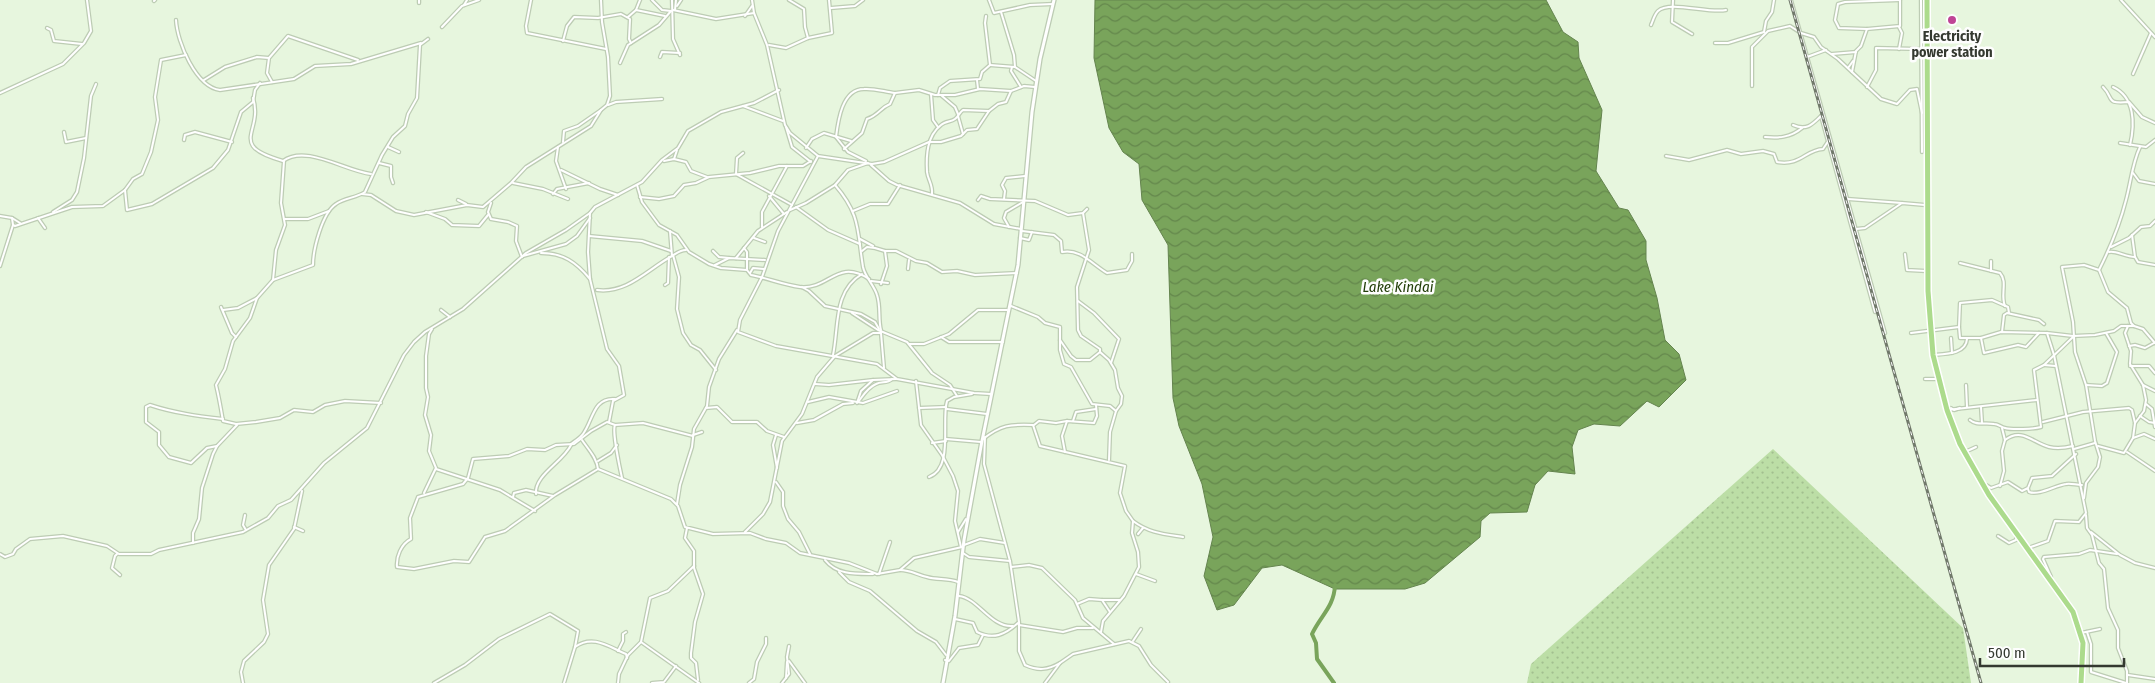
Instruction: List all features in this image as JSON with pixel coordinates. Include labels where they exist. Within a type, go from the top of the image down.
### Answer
[{"type":"highway","points":[[1927,0],[1928,272],[1930,329],[1938,379],[1964,452],[2017,535],[2073,612],[2084,633],[2081,683]]},
{"type":"street","points":[[0,93],[28,78],[63,64],[82,44],[91,31],[87,0]]},
{"type":"street","points":[[442,27],[467,0]]},
{"type":"street","points":[[464,4],[480,0]]},
{"type":"street","points":[[531,0],[527,32],[607,49]]},
{"type":"street","points":[[602,0],[610,96],[606,106]]},
{"type":"street","points":[[628,17],[636,10],[640,0]]},
{"type":"street","points":[[652,0],[661,9],[716,19],[745,16],[754,13]]},
{"type":"street","points":[[660,57],[662,52],[680,54],[673,39],[672,0]]},
{"type":"street","points":[[676,0],[676,6]]},
{"type":"street","points":[[620,63],[623,53],[632,43],[659,25],[681,0]]},
{"type":"street","points":[[752,0],[754,13],[767,45],[791,146],[813,164]]},
{"type":"street","points":[[789,0],[804,9],[804,28],[808,38]]},
{"type":"street","points":[[767,45],[786,48],[808,38],[832,33],[829,0]]},
{"type":"street","points":[[830,8],[855,6],[863,0]]},
{"type":"street","points":[[943,683],[945,660],[955,616],[963,546],[987,414],[1017,273],[1036,81],[1053,2],[992,13],[989,0]]},
{"type":"street","points":[[1673,0],[1672,22],[1692,34]]},
{"type":"street","points":[[1752,86],[1752,47],[1764,33],[1766,21],[1773,9],[1774,0]]},
{"type":"street","points":[[1792,0],[1829,140],[1830,152],[1875,312]]},
{"type":"street","points":[[1899,27],[1867,29],[1838,27],[1836,20],[1838,4],[1845,2],[1900,0],[1899,27],[1902,33],[1899,48]]},
{"type":"street","points":[[1921,0],[1922,152]]},
{"type":"street","points":[[2122,0],[2155,37]]},
{"type":"street","points":[[1651,26],[1658,10],[1672,5],[1715,11],[1726,10]]},
{"type":"street","points":[[745,16],[752,6]]},
{"type":"street","points":[[636,10],[666,16]]},
{"type":"street","points":[[1001,12],[1014,55],[1011,71],[1021,87]]},
{"type":"street","points":[[563,41],[567,26],[573,18],[602,17],[619,14],[628,17]]},
{"type":"street","points":[[986,16],[985,23],[990,65]]},
{"type":"street","points":[[628,17],[630,21],[629,37],[632,43]]},
{"type":"street","points":[[176,20],[177,31],[186,55],[197,74],[210,87],[220,90],[296,78],[315,66],[350,64],[359,60],[407,49],[428,39]]},
{"type":"street","points":[[1715,44],[1728,43],[1764,33],[1774,28],[1790,26],[1801,33],[1814,37],[1881,100],[1896,104],[1902,101],[1910,90],[1917,89],[1922,112]]},
{"type":"street","points":[[47,28],[51,30],[54,41],[82,44]]},
{"type":"street","points":[[1852,72],[1856,52],[1861,46],[1867,29]]},
{"type":"street","points":[[2134,74],[2151,34]]},
{"type":"street","points":[[272,82],[267,74],[269,58],[282,45],[286,37],[290,35],[359,60]]},
{"type":"street","points":[[362,194],[367,188],[377,163],[387,146],[405,126],[408,114],[417,98],[421,43]]},
{"type":"street","points":[[1867,87],[1876,70],[1876,48],[1921,49]]},
{"type":"street","points":[[1807,57],[1826,50]]},
{"type":"street","points":[[1832,54],[1856,52]]},
{"type":"street","points":[[13,226],[76,206],[103,206],[125,190],[133,179],[142,174],[151,152],[158,120],[155,92],[161,60],[186,55]]},
{"type":"street","points":[[204,80],[225,67],[257,57],[269,58]]},
{"type":"street","points":[[1848,68],[1854,58]]},
{"type":"street","points":[[940,96],[940,88],[950,81],[980,79],[982,72],[990,65],[1013,67],[1036,81]]},
{"type":"street","points":[[977,80],[978,89]]},
{"type":"street","points":[[254,91],[260,83]]},
{"type":"street","points":[[51,214],[75,196],[86,138],[91,96],[96,84]]},
{"type":"street","points":[[252,84],[255,107],[250,132],[251,144],[267,156],[284,161]]},
{"type":"street","points":[[1036,87],[1021,87],[1011,91],[978,89],[958,95],[940,96],[919,90],[895,93],[866,88],[854,91],[840,114],[836,137],[844,149],[869,163],[889,181],[900,186],[960,203],[994,224],[1055,235],[1061,241],[1062,252],[1068,251],[1087,257],[1107,273],[1115,273],[1129,268],[1133,257],[1132,254]]},
{"type":"street","points":[[2102,87],[2107,92],[2108,97],[2115,102],[2129,102]]},
{"type":"street","points":[[2113,87],[2124,94],[2142,116],[2155,123]]},
{"type":"street","points":[[674,159],[688,131],[721,112],[754,103],[779,90]]},
{"type":"street","points":[[785,125],[806,148],[818,156],[881,164],[929,142],[941,142],[963,134],[967,130],[978,128],[989,111],[999,104],[1006,102],[1011,91]]},
{"type":"street","points":[[844,149],[864,131],[867,119],[875,116],[883,107],[889,104],[895,93]]},
{"type":"street","points":[[931,94],[934,120],[938,128]]},
{"type":"street","points":[[940,96],[955,107],[963,134]]},
{"type":"street","points":[[125,190],[128,210],[152,204],[209,171],[224,155],[232,142],[241,112],[253,98]]},
{"type":"street","points":[[563,143],[564,131],[578,125],[606,106],[616,102],[662,100]]},
{"type":"street","points":[[2129,102],[2133,129],[2130,145]]},
{"type":"street","points":[[743,106],[784,121]]},
{"type":"street","points":[[223,310],[242,306],[256,298],[273,280],[313,265],[320,229],[329,211],[336,203],[362,194],[371,195],[400,212],[416,215],[468,205],[483,206],[491,202],[526,167],[544,153],[558,147],[591,126],[601,110]]},
{"type":"street","points":[[932,194],[932,185],[927,175],[926,162],[929,142],[938,128],[963,110],[989,111]]},
{"type":"street","points":[[1765,137],[1782,138],[1794,134],[1802,128],[1810,126],[1822,115]]},
{"type":"street","points":[[1822,115],[1885,333]]},
{"type":"street","points":[[1793,125],[1802,128]]},
{"type":"street","points":[[64,132],[66,142],[86,138]]},
{"type":"street","points":[[184,140],[185,135],[195,132],[232,142]]},
{"type":"street","points":[[806,148],[813,138],[824,133],[852,141]]},
{"type":"street","points":[[1666,156],[1689,160],[1727,150],[1741,154],[1764,151],[1774,154],[1778,162],[1787,164],[1800,160],[1823,148],[1829,140]]},
{"type":"street","points":[[2120,144],[2140,147],[2149,146],[2155,140]]},
{"type":"street","points":[[387,146],[399,152]]},
{"type":"street","points":[[558,147],[556,159],[561,170],[562,184],[566,189]]},
{"type":"street","points":[[2134,326],[2131,323],[2126,306],[2108,292],[2099,270],[2110,247],[2126,202],[2134,161],[2140,147]]},
{"type":"street","points":[[0,554],[5,557],[12,555],[17,548],[30,539],[63,536],[107,546],[117,554],[151,554],[159,550],[219,539],[246,530],[268,518],[278,506],[290,501],[302,491],[324,463],[366,430],[404,355],[414,342],[463,309],[522,256],[590,213],[595,207],[637,185],[661,161],[678,148]]},
{"type":"street","points":[[736,174],[737,158],[743,153]]},
{"type":"street","points":[[284,161],[287,158],[306,154],[342,167],[372,174]]},
{"type":"street","points":[[818,156],[766,260],[762,277],[738,330],[720,356],[709,387],[706,408],[694,428],[677,504],[683,525],[687,528],[713,534],[745,532],[786,543],[800,553],[849,563],[878,574]]},
{"type":"street","points":[[661,161],[674,159],[686,162],[691,171],[707,177]]},
{"type":"street","points":[[273,280],[276,250],[284,230],[281,203],[284,161]]},
{"type":"street","points":[[640,196],[659,199],[674,196],[684,185],[696,183],[707,177],[787,166],[803,166],[810,161]]},
{"type":"street","points":[[377,163],[391,166],[390,177],[393,183]]},
{"type":"street","points":[[736,258],[761,229],[834,184],[846,172],[869,163]]},
{"type":"street","points":[[761,229],[762,212],[787,166]]},
{"type":"street","points":[[561,170],[618,195]]},
{"type":"street","points":[[2132,173],[2139,181],[2155,184]]},
{"type":"street","points":[[736,174],[792,205]]},
{"type":"street","points":[[1004,199],[1002,185],[1006,178],[1026,176]]},
{"type":"street","points":[[511,183],[568,199]]},
{"type":"street","points":[[553,194],[557,189],[566,189],[589,183]]},
{"type":"street","points":[[834,184],[847,198],[853,211],[860,239],[864,271],[876,292],[879,302],[884,368]]},
{"type":"street","points":[[637,185],[640,196],[659,225],[678,236],[687,250],[709,264],[721,268],[747,270]]},
{"type":"street","points":[[853,211],[870,204],[888,204],[900,186]]},
{"type":"street","points":[[769,196],[784,214]]},
{"type":"street","points":[[978,200],[981,196],[1044,204],[1064,214],[1083,213],[1087,209]]},
{"type":"street","points":[[1847,198],[1928,205]]},
{"type":"street","points":[[458,200],[468,205]]},
{"type":"street","points":[[1009,228],[1004,218],[1006,211],[1023,201]]},
{"type":"street","points":[[426,212],[445,218],[451,225],[467,228],[480,226],[488,213],[491,202]]},
{"type":"street","points":[[1856,229],[1865,228],[1902,203]]},
{"type":"street","points":[[796,207],[828,230],[860,244]]},
{"type":"street","points":[[284,219],[308,219],[329,211]]},
{"type":"street","points":[[488,213],[493,220],[508,222],[517,226],[516,241],[522,256]]},
{"type":"street","points":[[536,494],[536,487],[540,478],[554,468],[571,445],[583,434],[592,414],[601,402],[624,395],[624,386],[619,366],[607,349],[590,279],[588,252],[590,213]]},
{"type":"street","points":[[1083,213],[1089,246],[1077,287],[1078,332],[1100,349],[1100,352],[1111,363],[1116,371],[1118,388],[1122,396],[1121,404],[1116,411],[1110,432],[1109,460]]},
{"type":"street","points":[[0,216],[12,218],[20,224]]},
{"type":"street","points":[[0,266],[13,226],[12,218]]},
{"type":"street","points":[[38,218],[45,228]]},
{"type":"street","points":[[522,256],[566,244],[577,236],[590,218]]},
{"type":"street","points":[[2110,247],[2132,235],[2141,227],[2150,226],[2155,221]]},
{"type":"street","points":[[665,285],[668,283],[671,256],[670,230]]},
{"type":"street","points":[[1020,238],[1029,240],[1032,232]]},
{"type":"street","points":[[2132,235],[2135,257],[2138,262],[2155,265]]},
{"type":"street","points":[[589,236],[642,241],[671,251]]},
{"type":"street","points":[[753,238],[765,242]]},
{"type":"street","points":[[860,239],[875,248],[899,252],[916,261],[927,263],[942,272],[957,270],[975,275],[1017,273]]},
{"type":"street","points":[[744,248],[748,260],[747,270],[750,274],[802,288],[809,291],[822,304],[864,315],[875,322],[881,332]]},
{"type":"street","points":[[862,251],[866,248],[875,248]]},
{"type":"street","points":[[597,290],[606,292],[620,289],[681,250],[687,250]]},
{"type":"street","points":[[714,251],[718,257],[766,260]]},
{"type":"street","points":[[876,292],[888,266],[885,251]]},
{"type":"street","points":[[2107,253],[2112,251],[2125,257],[2135,257]]},
{"type":"street","points":[[539,252],[569,259],[590,279]]},
{"type":"street","points":[[1905,254],[1906,270],[1928,272]]},
{"type":"street","points":[[671,256],[679,277],[677,309],[683,333],[716,370]]},
{"type":"street","points":[[714,265],[729,258]]},
{"type":"street","points":[[908,269],[909,258]]},
{"type":"street","points":[[909,263],[916,261]]},
{"type":"street","points":[[1991,262],[1991,271]]},
{"type":"street","points":[[1960,263],[1999,272],[2002,276],[2005,306]]},
{"type":"street","points":[[2099,270],[2084,265],[2064,265],[2061,268],[2072,322],[2076,355],[2086,385],[2095,443],[2117,453],[2126,452],[2155,471]]},
{"type":"street","points":[[750,274],[753,268],[764,269]]},
{"type":"street","points":[[802,288],[817,284],[838,273],[853,271],[880,284],[888,283]]},
{"type":"street","points":[[833,356],[839,305],[847,288],[862,274]]},
{"type":"street","points":[[223,419],[216,384],[236,337],[250,318],[256,298]]},
{"type":"street","points":[[2009,313],[2009,308],[1992,300],[1960,303],[1959,337],[1981,338],[2002,332],[2047,333],[2073,337],[2115,331],[2121,326],[2134,326],[2142,328],[2155,343],[2145,348],[2135,345],[2129,346]]},
{"type":"street","points":[[1078,301],[1094,312],[1119,339],[1111,363]]},
{"type":"street","points":[[221,307],[232,334],[236,337]]},
{"type":"street","points":[[908,344],[921,345],[941,337],[961,326],[978,310],[1010,308],[1038,317],[1047,324],[1060,327],[1060,350],[1064,364],[1071,367],[1087,396],[1096,405],[1111,406],[1116,411]]},
{"type":"street","points":[[441,310],[450,317]]},
{"type":"street","points":[[852,313],[860,321],[881,332],[902,339],[932,373],[951,388],[957,396]]},
{"type":"street","points":[[2002,332],[2004,315],[2009,313],[2039,320],[2044,324]]},
{"type":"street","points":[[2128,326],[2125,333],[2128,339],[2130,366],[2143,385],[2155,392]]},
{"type":"street","points":[[1911,333],[1930,329],[1959,327]]},
{"type":"street","points":[[424,493],[436,469],[429,451],[431,435],[425,416],[428,397],[426,388],[426,356],[429,334],[434,328]]},
{"type":"street","points":[[738,330],[776,346],[877,364],[897,379]]},
{"type":"street","points":[[745,532],[765,511],[776,479],[784,437],[797,423],[817,378],[833,356],[872,333],[881,332]]},
{"type":"street","points":[[1981,338],[1984,353],[2018,345],[2026,347],[2039,333]]},
{"type":"street","points":[[2047,333],[2054,355],[2073,448],[2076,454],[2088,528],[2117,554],[2135,563],[2155,568]]},
{"type":"street","points":[[2086,385],[2102,386],[2108,382],[2118,352],[2106,333]]},
{"type":"street","points":[[941,337],[948,342],[1003,342]]},
{"type":"street","points":[[1970,420],[2025,430],[2039,428],[2042,422],[2034,372],[2073,337]]},
{"type":"street","points":[[1951,338],[1952,353]]},
{"type":"street","points":[[1933,355],[1952,353],[1965,348],[1967,338]]},
{"type":"street","points":[[1060,340],[1071,356],[1078,361],[1090,360],[1100,352]]},
{"type":"street","points":[[2044,365],[2056,366]]},
{"type":"street","points":[[2130,366],[2149,366],[2155,373]]},
{"type":"street","points":[[857,403],[864,392],[873,386],[889,382],[892,379]]},
{"type":"street","points":[[815,384],[829,385],[897,379],[974,393],[991,394]]},
{"type":"street","points":[[1925,379],[1938,379]]},
{"type":"street","points":[[857,403],[861,391],[873,380]]},
{"type":"street","points":[[916,381],[920,424],[943,458],[953,476],[959,494],[955,515],[958,534],[963,546]]},
{"type":"street","points":[[1966,385],[1967,407]]},
{"type":"street","points":[[2135,423],[2146,404],[2143,385]]},
{"type":"street","points":[[797,423],[814,420],[843,404],[857,403],[897,391]]},
{"type":"street","points":[[929,477],[940,469],[943,458],[948,399],[974,393]]},
{"type":"street","points":[[806,403],[824,397],[857,403]]},
{"type":"street","points":[[598,469],[553,496],[505,531],[485,537],[469,562],[454,562],[414,569],[398,568],[397,558],[406,542],[411,538],[410,520],[418,496],[462,485],[468,478],[474,459],[509,456],[527,449],[545,450],[556,445],[571,445],[582,440],[593,430],[609,422],[615,399]]},
{"type":"street","points":[[1949,409],[2037,400]]},
{"type":"street","points":[[217,446],[207,448],[191,463],[168,458],[159,445],[159,432],[146,422],[146,407],[150,405],[175,414],[197,414],[238,424],[278,419],[294,410],[313,412],[325,405],[335,405],[344,401],[381,403]]},
{"type":"street","points":[[2146,404],[2152,409],[2155,428]]},
{"type":"street","points":[[932,443],[946,440],[983,439],[994,429],[1005,425],[1034,425],[1039,421],[1056,423],[1067,421],[1095,422],[1096,405]]},
{"type":"street","points":[[706,408],[717,407],[732,422],[757,422],[762,428],[784,437]]},
{"type":"street","points":[[1981,407],[1982,423]]},
{"type":"street","points":[[918,408],[946,408],[987,414]]},
{"type":"street","points":[[2042,422],[2090,411],[2129,408],[2133,411],[2135,423],[2133,438],[2126,452]]},
{"type":"street","points":[[1073,421],[1077,412],[1096,409]]},
{"type":"street","points":[[2140,416],[2154,423]]},
{"type":"street","points":[[1066,452],[1062,436],[1067,421]]},
{"type":"street","points":[[609,422],[616,425],[643,423],[693,436],[702,432]]},
{"type":"street","points":[[194,543],[193,533],[199,520],[202,488],[217,446],[238,424]]},
{"type":"street","points":[[616,425],[613,435],[617,445],[622,478]]},
{"type":"street","points":[[1034,425],[1039,445],[1109,460],[1125,466],[1120,493],[1126,511],[1133,521],[1155,534],[1167,533],[1183,537]]},
{"type":"street","points":[[2000,486],[2004,471],[2002,451],[2005,440],[2002,427]]},
{"type":"street","points":[[2005,440],[2019,434],[2028,435],[2047,446],[2073,448],[2095,443]]},
{"type":"street","points":[[2133,438],[2144,434],[2154,437]]},
{"type":"street","points":[[776,435],[773,445],[777,471]]},
{"type":"street","points":[[983,439],[985,465],[1010,561],[1019,623],[1019,651],[1025,665],[1044,669],[1060,663],[1081,651],[1133,642],[1140,646],[1151,665],[1168,682]]},
{"type":"street","points":[[582,440],[597,461],[598,469]]},
{"type":"street","points":[[597,461],[611,453],[617,445]]},
{"type":"street","points":[[2084,498],[2086,482],[2100,462],[2098,446]]},
{"type":"street","points":[[1964,452],[1976,448]]},
{"type":"street","points":[[1983,484],[1990,488],[2007,482],[2022,491],[2028,488],[2032,478],[2052,476],[2076,454]]},
{"type":"street","points":[[436,469],[500,490],[535,510]]},
{"type":"street","points":[[598,469],[662,494],[677,504]]},
{"type":"street","points":[[776,479],[784,493],[783,506],[788,520],[799,532],[811,555]]},
{"type":"street","points":[[2028,488],[2029,492],[2034,494],[2048,488],[2057,488],[2061,485],[2082,485]]},
{"type":"street","points":[[513,497],[514,493],[524,490],[553,496]]},
{"type":"street","points":[[243,683],[241,672],[244,661],[264,642],[268,634],[263,603],[265,580],[270,561],[294,527],[302,491]]},
{"type":"street","points":[[245,515],[243,525],[246,530]]},
{"type":"street","points":[[2027,548],[2048,542],[2055,521],[2079,522],[2086,515]]},
{"type":"street","points":[[958,534],[969,516]]},
{"type":"street","points":[[1101,632],[1110,612],[1136,574],[1139,563],[1132,533],[1133,521]]},
{"type":"street","points":[[294,527],[303,531]]},
{"type":"street","points":[[687,528],[685,538],[694,551],[694,566],[702,593],[691,653],[692,659],[696,663],[699,682]]},
{"type":"street","points":[[1138,534],[1143,528]]},
{"type":"street","points":[[2091,532],[2098,560],[2104,569],[2110,615],[2118,630],[2119,651],[2128,675],[2126,683],[2091,672],[2090,647],[2084,633],[2100,629]]},
{"type":"street","points":[[1998,536],[2009,543],[2016,540],[2017,535]]},
{"type":"street","points":[[900,570],[914,558],[963,546],[980,539],[1005,543]]},
{"type":"street","points":[[878,574],[890,542]]},
{"type":"street","points":[[2052,582],[2043,559],[2044,557],[2079,554],[2088,551],[2117,554]]},
{"type":"street","points":[[963,553],[969,557],[1010,561]]},
{"type":"street","points":[[117,554],[112,568],[120,575]]},
{"type":"street","points":[[824,559],[830,567],[853,574],[878,574],[909,570],[930,578],[946,578],[958,582]]},
{"type":"street","points":[[618,683],[619,674],[627,658],[641,642],[650,598],[668,591],[694,566]]},
{"type":"street","points":[[1011,567],[1029,566],[1042,568],[1077,604],[1083,618],[1114,645]]},
{"type":"street","points":[[836,570],[849,582],[870,591],[918,631],[932,638],[946,655]]},
{"type":"street","points":[[1136,574],[1155,581]]},
{"type":"street","points":[[956,595],[966,597],[1003,625],[1015,626]]},
{"type":"street","points":[[1077,604],[1089,599],[1120,600]]},
{"type":"street","points":[[1102,600],[1110,612]]},
{"type":"street","points":[[434,683],[465,665],[499,639],[550,614],[578,630],[564,683]]},
{"type":"street","points":[[955,616],[957,620],[973,623],[976,631],[982,635],[1001,635],[1019,623],[1063,632],[1077,628],[1095,629]]},
{"type":"street","points":[[1133,642],[1141,628]]},
{"type":"street","points":[[618,651],[623,641],[623,634],[626,632]]},
{"type":"street","points":[[945,660],[949,661],[959,648],[978,645],[982,635]]},
{"type":"street","points":[[749,683],[754,679],[756,662],[766,644],[766,638]]},
{"type":"street","points":[[575,647],[585,641],[596,641],[626,654],[627,658]]},
{"type":"street","points":[[641,642],[699,682]]},
{"type":"street","points":[[2083,644],[2090,647]]},
{"type":"street","points":[[782,683],[786,680],[789,646]]},
{"type":"street","points":[[787,659],[805,683]]},
{"type":"street","points":[[1045,683],[1060,663]]},
{"type":"street","points":[[652,683],[664,682],[676,666]]},
{"type":"street","points":[[2128,675],[2155,679]]},
{"type":"shaded area","points":[[1773,449],[1963,628],[1971,683],[1527,683],[1531,664]]},
{"type":"water","name":"Lake Kindai","points":[[1095,0],[1546,0],[1563,32],[1578,42],[1579,58],[1602,110],[1596,171],[1619,208],[1628,210],[1646,241],[1646,260],[1657,298],[1665,340],[1679,354],[1686,380],[1659,407],[1647,401],[1620,426],[1594,424],[1578,430],[1572,447],[1575,474],[1548,471],[1535,485],[1527,512],[1490,513],[1481,521],[1480,537],[1425,583],[1405,589],[1335,589],[1282,565],[1262,568],[1234,605],[1217,610],[1204,576],[1213,537],[1202,484],[1179,426],[1173,398],[1168,245],[1142,200],[1139,164],[1123,152],[1109,128],[1094,58]]},
{"type":"waterway","points":[[1334,683],[1317,659],[1316,643],[1312,634],[1330,605],[1335,585]]},
{"type":"railway","points":[[1790,0],[1981,683]]},
{"type":"place","name":"Electricity power station","points":[[1952,20]]}]
